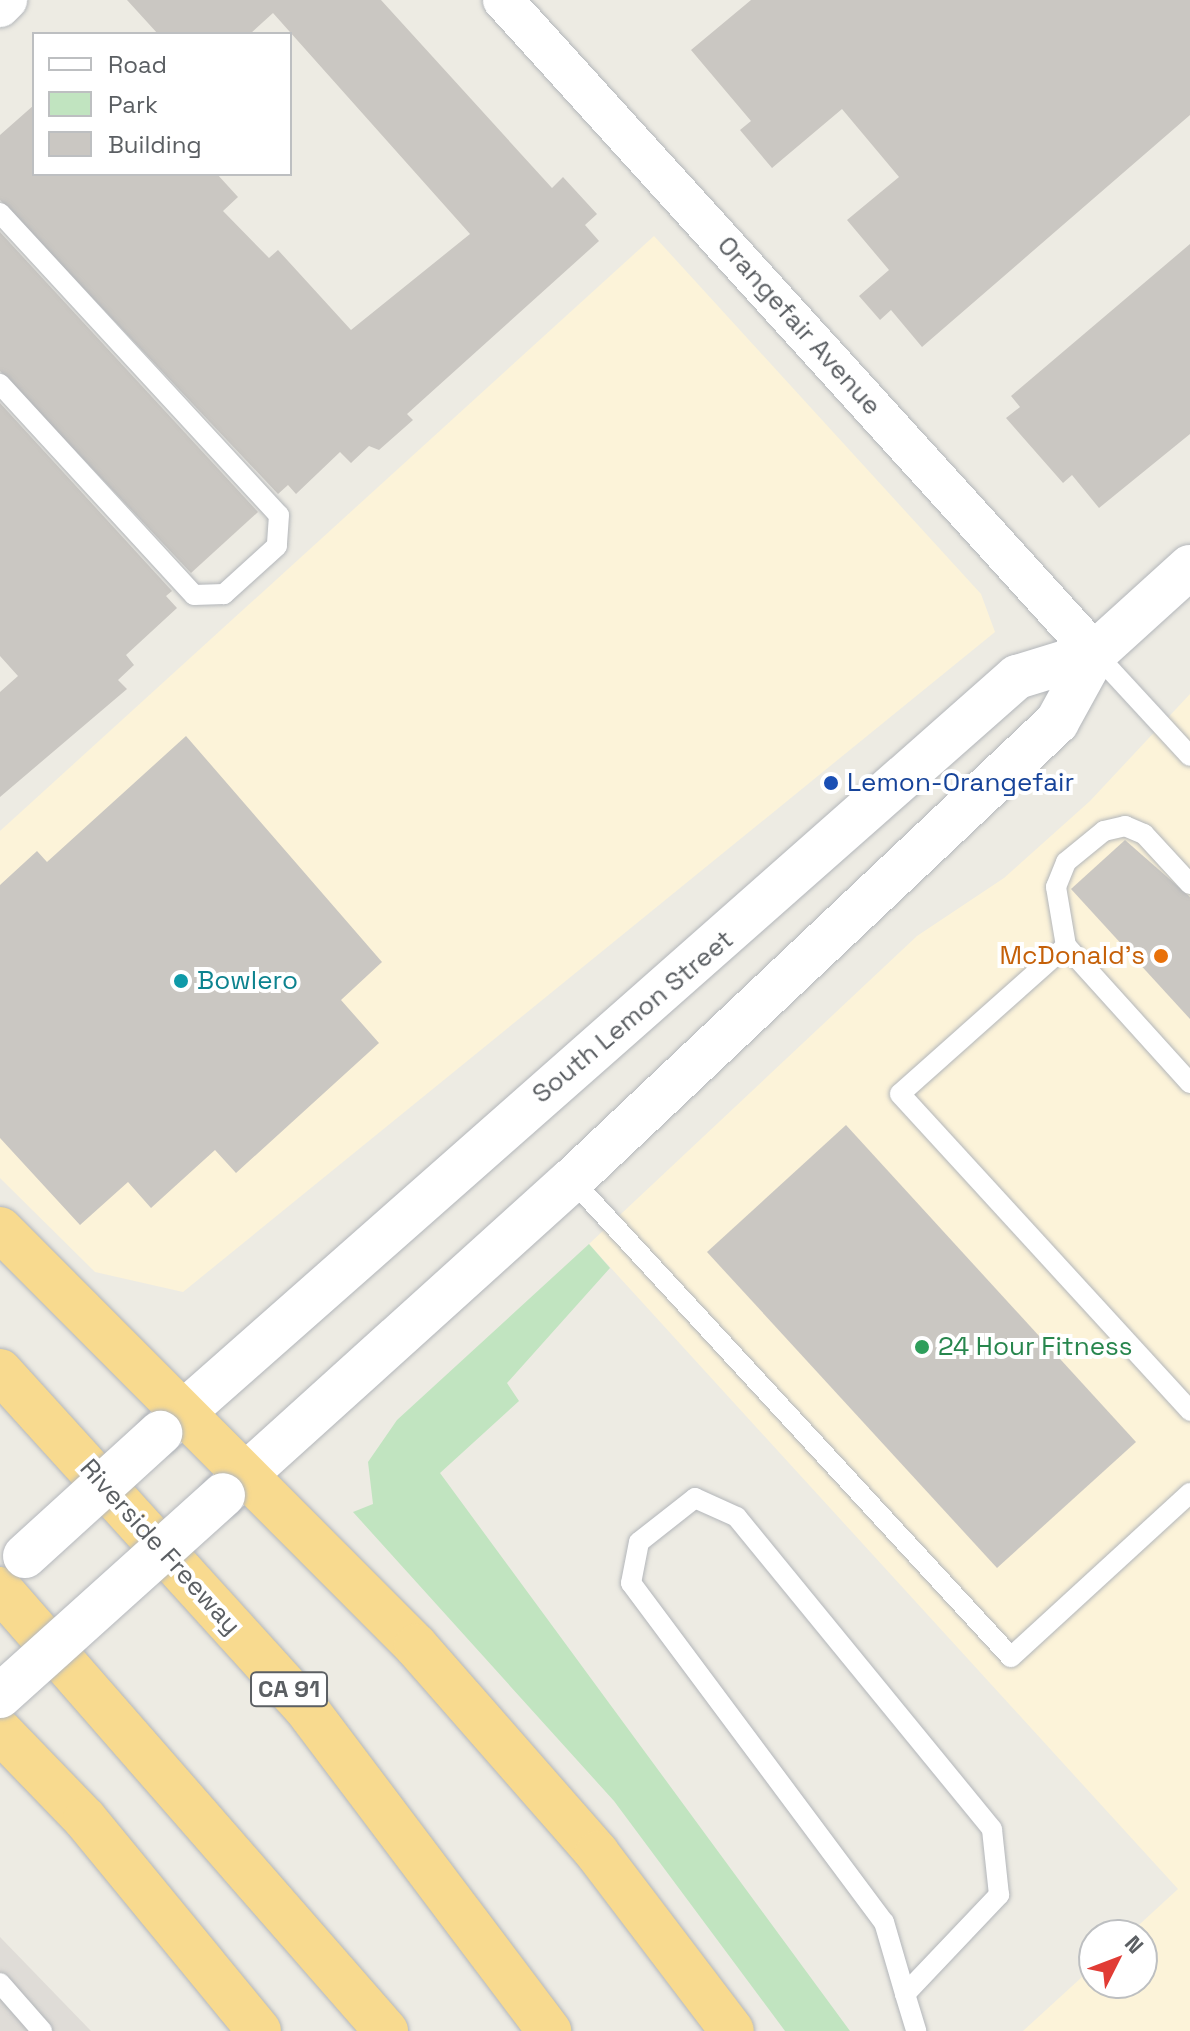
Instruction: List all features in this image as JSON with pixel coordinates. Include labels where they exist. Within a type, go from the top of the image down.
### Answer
[{"type":"highway","points":[[0,1229],[174,1422],[516,1756],[732,2031]]},
{"type":"highway","name":"Riverside Freeway","points":[[0,1371],[305,1707],[549,2031]]},
{"type":"highway","points":[[0,1589],[386,2031]]},
{"type":"highway","points":[[0,1731],[85,1819],[259,2031]]},
{"type":"street","points":[[0,7],[7,0]]},
{"type":"street","name":"Orangefair Avenue","points":[[503,0],[1095,653]]},
{"type":"street","name":"South Lemon Street","points":[[0,1696],[572,1180],[1057,722],[1095,653],[1190,567]]},
{"type":"street","name":"South Lemon Street","points":[[0,1578],[1017,677],[1095,653]]},
{"type":"lane","points":[[0,213],[279,515],[277,546],[224,594],[194,595],[0,384]]},
{"type":"lane","points":[[1095,653],[1190,756]]},
{"type":"lane","points":[[1190,884],[1144,834],[1125,826],[1104,831],[1066,862],[1056,887],[1066,946],[1190,1083]]},
{"type":"lane","points":[[1066,946],[900,1094],[1190,1411]]},
{"type":"lane","points":[[572,1180],[1011,1657],[1190,1493]]},
{"type":"lane","points":[[905,1994],[999,1895],[992,1829],[737,1517],[695,1498],[639,1542],[631,1583],[884,1922],[905,1994],[916,2031]]},
{"type":"lane","points":[[0,1983],[42,2031]]},
{"type":"shaded area","points":[[654,236],[981,594],[995,632],[183,1292],[95,1272],[0,1178],[0,831]]},
{"type":"shaded area","points":[[1190,694],[1190,2031],[1023,2031],[1078,1981],[1078,1999],[1158,1999],[1158,1919],[1145,1919],[1178,1889],[589,1244],[917,936],[1004,878],[1090,801]]},
{"type":"shaded area","points":[[0,1937],[91,2031],[0,2031]]},
{"type":"green space","points":[[589,1244],[610,1268],[507,1383],[519,1401],[440,1473],[850,2031],[785,2031],[614,1801],[353,1512],[373,1504],[368,1462],[397,1420]]},
{"type":"building","points":[[127,0],[381,0],[552,188],[563,177],[597,214],[585,225],[599,241],[407,414],[413,420],[379,450],[369,446],[351,463],[340,452],[296,494],[288,485],[278,494],[0,200],[0,135],[32,107],[32,176],[219,176],[238,197],[223,211],[269,258],[278,250],[351,330],[470,234],[273,13],[252,32],[156,32]]},
{"type":"building","points":[[751,0],[1190,0],[1190,115],[922,347],[891,310],[880,320],[859,296],[889,270],[847,220],[899,177],[842,109],[772,168],[740,130],[751,121],[691,50]]},
{"type":"building","points":[[0,232],[258,512],[191,573],[0,371]]},
{"type":"building","points":[[1190,244],[1190,434],[1099,508],[1072,475],[1063,483],[1006,418],[1020,407],[1011,396]]},
{"type":"building","points":[[0,403],[172,591],[166,596],[177,608],[126,655],[134,665],[118,680],[127,689],[0,797],[0,692],[18,676],[0,656]]},
{"type":"building","name":"Bowlero","points":[[186,736],[382,962],[341,1000],[379,1043],[236,1173],[215,1150],[151,1208],[128,1182],[80,1225],[0,1138],[0,885],[37,851],[47,862]]},
{"type":"building","name":"McDonald's","points":[[1125,840],[1190,897],[1190,1019],[1071,889]]},
{"type":"building","name":"24 Hour Fitness","points":[[846,1125],[1136,1442],[997,1568],[707,1252]]},
{"type":"place","name":"Lemon-Orangefair","points":[[831,783]]},
{"type":"place","name":"McDonald's","points":[[1161,956]]},
{"type":"place","name":"Bowlero","points":[[181,981]]},
{"type":"place","name":"24 Hour Fitness","points":[[922,1347]]}]
